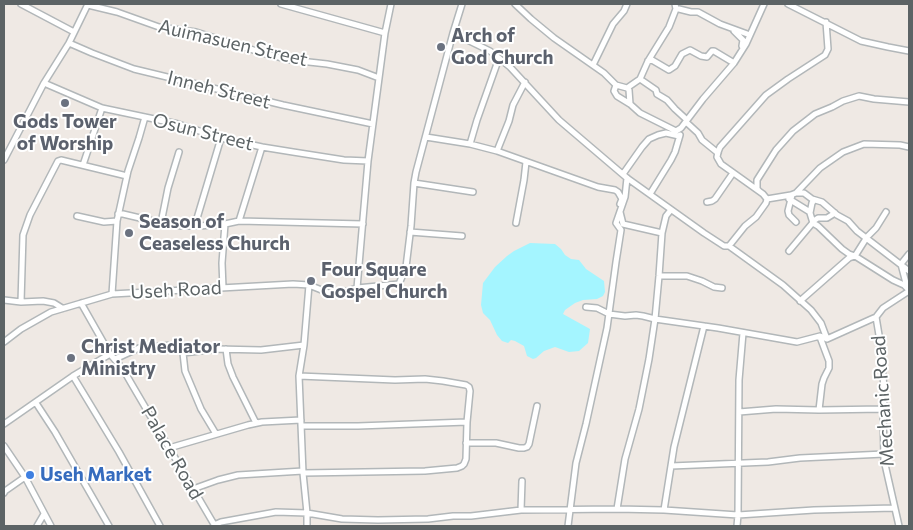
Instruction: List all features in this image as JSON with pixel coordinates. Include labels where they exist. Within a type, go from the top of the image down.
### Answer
[{"type":"street","points":[[21,4],[74,32]]},
{"type":"street","points":[[4,160],[88,4]]},
{"type":"street","name":"Auimasuen Street","points":[[88,4],[159,27],[196,32],[266,54],[358,70],[379,78]]},
{"type":"street","points":[[281,4],[385,33]]},
{"type":"street","points":[[357,288],[368,161],[385,33],[391,4]]},
{"type":"street","points":[[462,4],[414,183],[410,232],[462,236]]},
{"type":"street","points":[[515,4],[554,38],[604,73],[616,85],[627,88],[640,79],[648,61],[669,27],[676,6],[679,9],[698,12],[720,24],[750,35]]},
{"type":"street","points":[[593,65],[613,24],[624,11],[626,4]]},
{"type":"street","points":[[650,194],[675,152],[682,128],[744,48],[764,4]]},
{"type":"street","points":[[788,4],[861,41],[909,51]]},
{"type":"street","points":[[767,199],[766,196],[721,164],[717,157],[720,147],[766,95],[825,55],[828,49],[826,22]]},
{"type":"street","points":[[731,28],[742,38],[742,46],[744,48]]},
{"type":"street","points":[[453,33],[490,51],[510,67],[559,120],[625,176],[716,241],[724,246],[729,246],[783,286],[811,310],[821,323],[827,340]]},
{"type":"street","name":"Inneh Street","points":[[69,42],[134,69],[283,105],[373,124]]},
{"type":"street","points":[[648,61],[652,60],[669,70],[675,66],[682,54],[690,50],[707,57],[714,51],[734,63]]},
{"type":"street","points":[[470,144],[476,120],[499,58]]},
{"type":"street","points":[[640,79],[667,100],[698,133],[702,140],[718,153]]},
{"type":"street","points":[[496,151],[509,121],[513,105],[525,82]]},
{"type":"street","name":"Osun Street","points":[[44,83],[102,108],[178,124],[222,138],[262,147],[344,160],[368,161]]},
{"type":"street","points":[[616,85],[614,91],[617,96],[640,113],[672,130],[676,131],[682,128]]},
{"type":"street","points":[[627,88],[629,90],[630,104]]},
{"type":"street","points":[[759,191],[757,180],[776,150],[792,131],[815,114],[859,96],[874,100],[909,102]]},
{"type":"street","points":[[83,165],[102,108]]},
{"type":"street","points":[[112,294],[118,214],[127,176],[145,117]]},
{"type":"street","points":[[568,526],[576,463],[607,328],[621,230],[616,224],[625,197],[625,176],[642,146],[649,139],[666,133],[679,136]]},
{"type":"street","points":[[426,137],[470,144],[496,151],[598,187],[615,190],[622,199],[620,212],[623,224],[662,232]]},
{"type":"street","points":[[195,226],[222,138]]},
{"type":"street","points":[[796,222],[789,215],[788,211],[791,196],[820,168],[843,152],[864,144],[909,147]]},
{"type":"street","points":[[239,221],[262,147]]},
{"type":"street","points":[[161,222],[168,188],[180,152]]},
{"type":"street","points":[[21,302],[23,235],[30,215],[58,161],[61,160],[127,176]]},
{"type":"street","points":[[516,224],[526,162]]},
{"type":"street","points":[[707,202],[715,200],[733,173]]},
{"type":"street","points":[[414,183],[472,192]]},
{"type":"street","points":[[767,199],[804,193],[808,197],[822,202],[909,271]]},
{"type":"street","points":[[791,196],[810,212]]},
{"type":"street","points":[[729,246],[745,226],[756,217],[767,199]]},
{"type":"street","points":[[814,200],[810,212],[813,222],[849,254],[904,285],[909,290]]},
{"type":"street","points":[[617,509],[625,459],[639,409],[655,319],[660,276],[662,232],[668,207]]},
{"type":"street","points":[[800,301],[849,258],[855,256],[886,212]]},
{"type":"street","points":[[789,251],[813,222],[818,218],[827,218],[835,213]]},
{"type":"street","points":[[118,214],[182,226],[225,224],[239,221],[363,224]]},
{"type":"street","points":[[77,216],[104,222],[117,221]]},
{"type":"street","points":[[223,288],[222,263],[225,224]]},
{"type":"street","name":"Useh Road","points":[[4,342],[51,312],[112,294],[294,284],[309,285],[334,295],[357,288],[399,284],[406,267],[410,232]]},
{"type":"street","points":[[901,264],[909,254]]},
{"type":"street","points":[[901,264],[909,290]]},
{"type":"street","points":[[660,276],[687,276],[702,281],[714,288],[722,288]]},
{"type":"street","points":[[307,526],[300,376],[309,285]]},
{"type":"street","name":"Mechanic Road","points":[[899,526],[884,460],[882,409],[884,388],[876,317],[884,308],[909,290]]},
{"type":"street","points":[[4,300],[21,302],[43,301],[54,303],[62,308],[81,303]]},
{"type":"street","name":"Palace Road","points":[[81,303],[110,354],[132,383],[214,526]]},
{"type":"street","points":[[586,307],[597,308],[609,314],[636,315],[797,342],[820,336],[827,340]]},
{"type":"street","points":[[827,340],[876,317]]},
{"type":"street","points":[[664,510],[674,447],[704,326]]},
{"type":"street","points":[[737,526],[738,380],[743,333]]},
{"type":"street","points":[[819,410],[822,384],[829,368],[829,361],[820,336]]},
{"type":"street","points":[[115,359],[140,348],[172,345],[180,347],[183,353],[185,371],[202,409],[216,434]]},
{"type":"street","points":[[183,353],[217,349],[261,350],[304,345]]},
{"type":"street","points":[[226,350],[228,364],[233,377],[256,423]]},
{"type":"street","points":[[4,424],[73,376],[110,354]]},
{"type":"street","points":[[73,376],[119,452],[160,526]]},
{"type":"street","points":[[193,489],[238,475],[303,472],[425,471],[457,468],[464,464],[466,460],[470,392],[466,385],[443,380],[425,379],[395,380],[300,376]]},
{"type":"street","points":[[36,403],[60,440],[109,526]]},
{"type":"street","points":[[466,443],[496,443],[520,448],[527,447],[537,406]]},
{"type":"street","points":[[738,412],[776,409],[882,409]]},
{"type":"street","points":[[170,448],[256,423],[358,426],[467,422]]},
{"type":"street","points":[[4,446],[25,477],[51,526]]},
{"type":"street","points":[[671,466],[738,464],[800,458],[884,454]]},
{"type":"street","points":[[4,493],[25,477]]},
{"type":"street","points":[[521,510],[522,481]]},
{"type":"street","points":[[214,526],[221,522],[276,512],[307,513],[350,519],[428,519],[521,510],[664,510],[738,515],[814,510],[894,508]]},
{"type":"street","points":[[37,526],[44,514]]},
{"type":"water","points":[[530,243],[555,244],[565,255],[571,259],[579,260],[586,269],[604,281],[605,292],[603,296],[575,303],[565,310],[563,314],[590,329],[588,343],[579,351],[569,352],[555,347],[544,351],[533,359],[527,356],[524,346],[511,340],[508,343],[502,341],[490,320],[483,313],[481,305],[483,283],[495,267],[507,256]]},
{"type":"place","name":"Arch of God Church","points":[[441,47]]},
{"type":"place","name":"Gods Tower of Worship","points":[[65,103]]},
{"type":"place","name":"Season of Ceaseless Church","points":[[129,233]]},
{"type":"place","name":"Four Square Gospel Church","points":[[311,281]]},
{"type":"place","name":"Christ Mediator Ministry","points":[[71,358]]},
{"type":"place","name":"Useh Market","points":[[30,475]]}]
